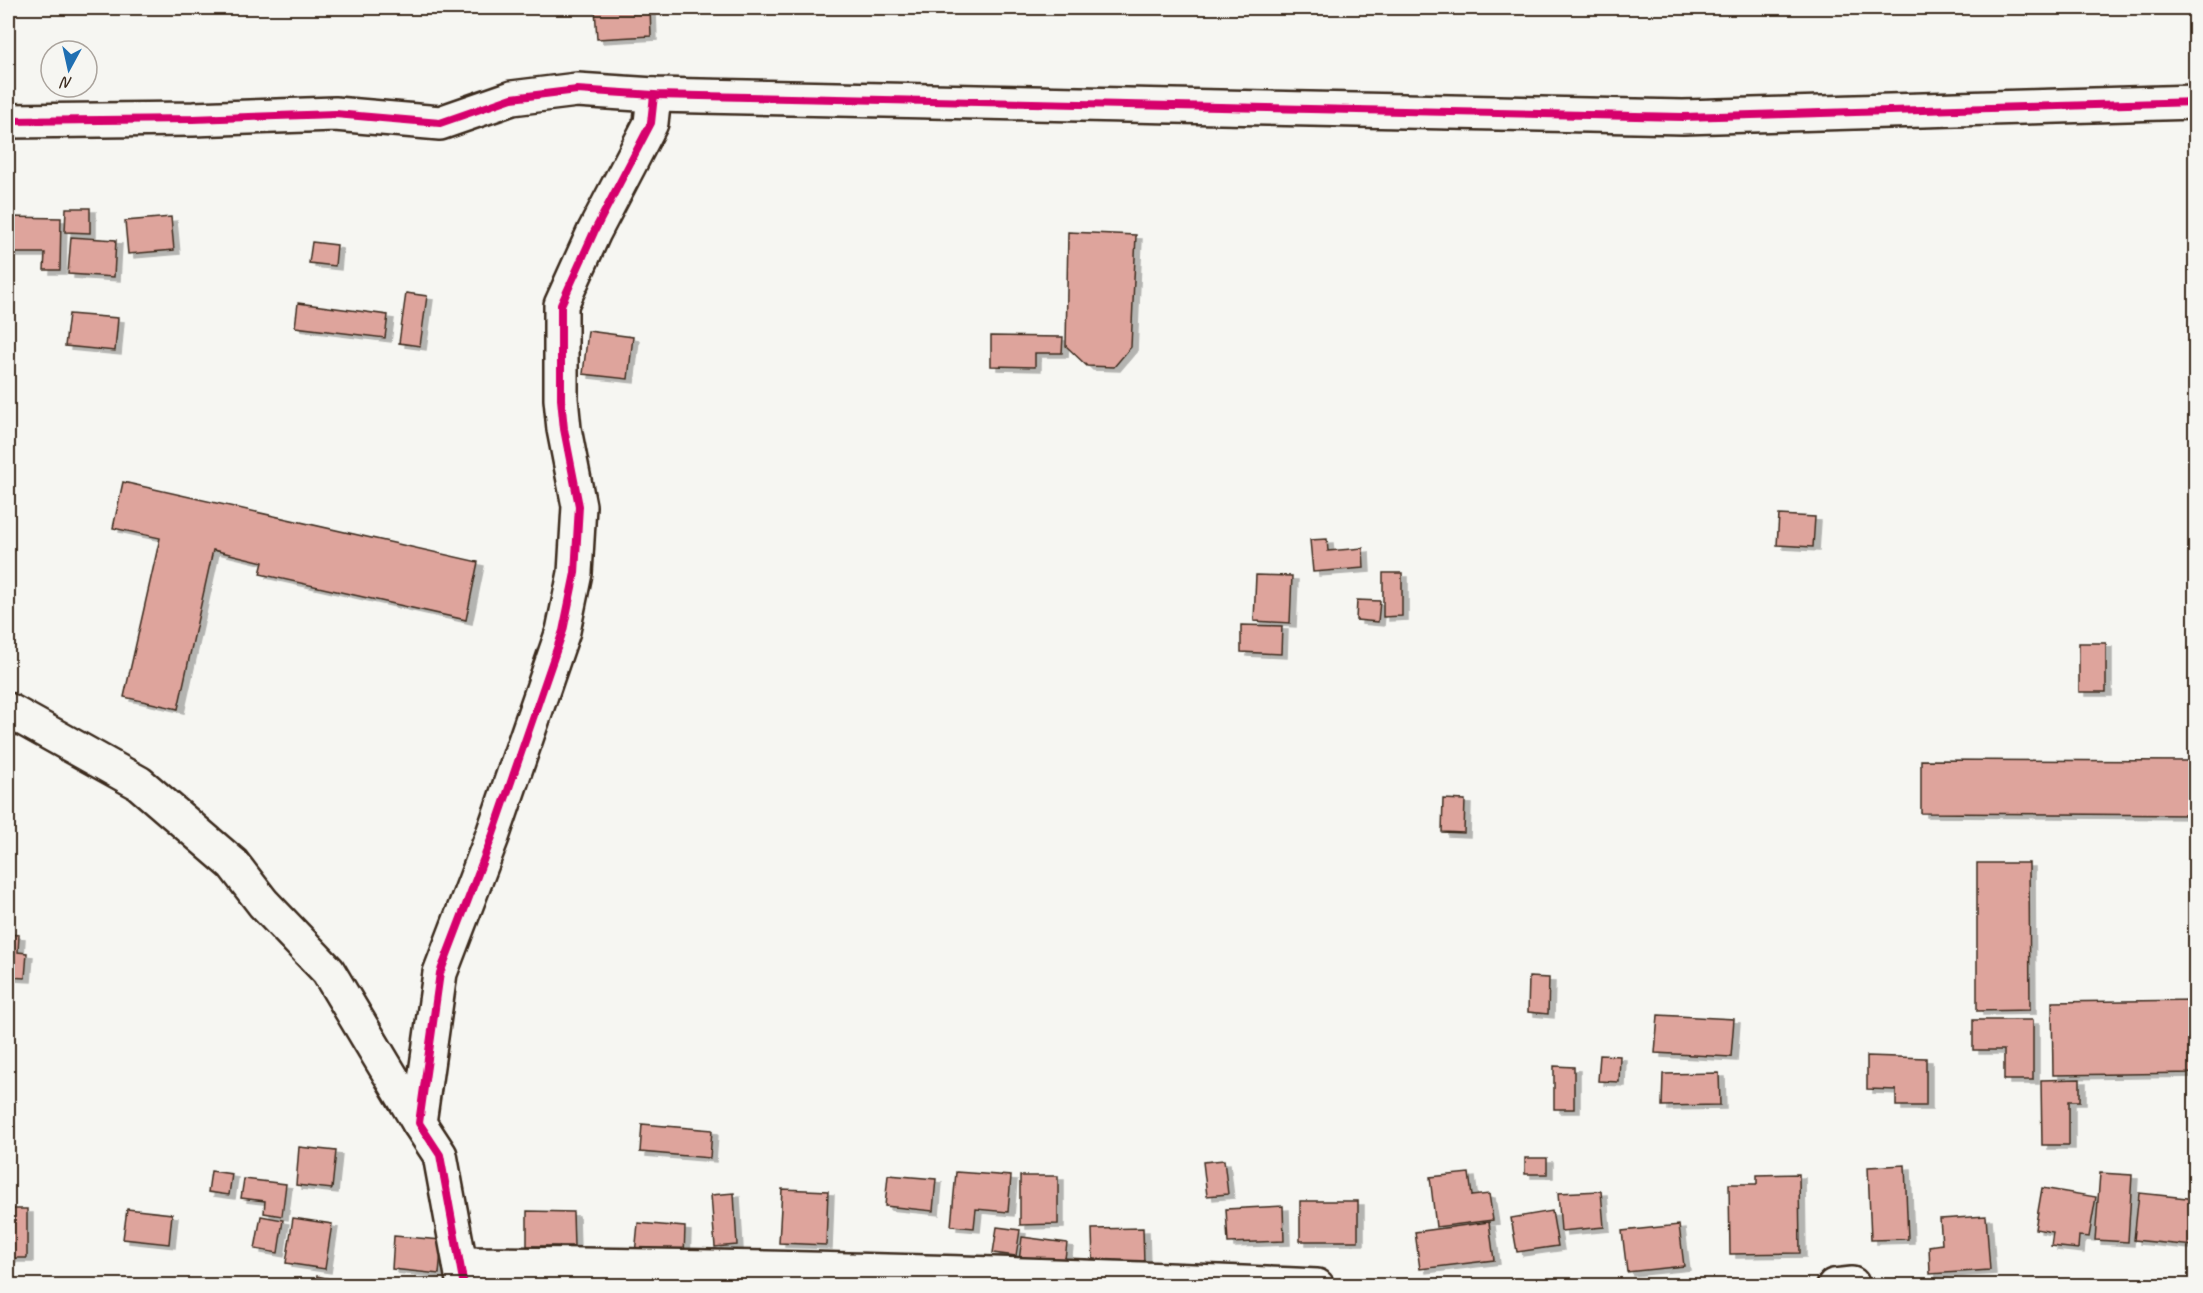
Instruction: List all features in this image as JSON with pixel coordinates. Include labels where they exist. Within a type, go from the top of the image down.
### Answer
[{"type":"street","points":[[8,122],[335,114],[440,123],[512,98],[577,90],[654,95],[1683,117],[2196,102]]},
{"type":"street","points":[[419,1123],[440,973],[492,837],[563,631],[576,573],[579,506],[564,429],[561,399],[561,305],[594,232],[651,123],[654,95]]},
{"type":"street","points":[[8,710],[139,783],[233,864],[263,903],[328,971],[440,1155],[462,1275],[679,1265],[1100,1277],[1317,1286]]},
{"type":"building","points":[[595,8],[650,8],[651,36],[597,39]]},
{"type":"building","points":[[66,208],[90,208],[90,233],[65,232]]},
{"type":"building","points":[[8,217],[61,218],[60,270],[44,270],[45,253],[8,253]]},
{"type":"building","points":[[171,217],[174,250],[128,254],[125,221]]},
{"type":"building","points":[[1068,232],[1136,235],[1131,347],[1114,367],[1087,366],[1066,346]]},
{"type":"building","points":[[71,237],[116,240],[114,277],[68,274]]},
{"type":"building","points":[[312,242],[337,245],[335,266],[309,263]]},
{"type":"building","points":[[406,293],[427,296],[420,346],[399,343]]},
{"type":"building","points":[[298,303],[388,315],[385,338],[295,327]]},
{"type":"building","points":[[69,314],[118,318],[115,351],[65,346]]},
{"type":"building","points":[[588,331],[633,337],[628,379],[583,374]]},
{"type":"building","points":[[991,336],[1063,337],[1062,353],[1035,353],[1035,367],[991,366]]},
{"type":"building","points":[[123,482],[478,562],[466,620],[260,574],[263,562],[213,550],[178,709],[124,697],[160,538],[113,528]]},
{"type":"building","points":[[1779,515],[1815,517],[1813,547],[1777,545]]},
{"type":"building","points":[[1327,539],[1328,551],[1363,548],[1364,568],[1313,572],[1310,540]]},
{"type":"building","points":[[1383,573],[1402,573],[1402,616],[1383,617]]},
{"type":"building","points":[[1256,575],[1292,576],[1290,623],[1254,621]]},
{"type":"building","points":[[1357,600],[1380,601],[1378,622],[1356,620]]},
{"type":"building","points":[[1241,625],[1282,626],[1281,654],[1241,652]]},
{"type":"building","points":[[2079,643],[2106,643],[2106,692],[2079,692]]},
{"type":"building","points":[[1921,760],[2196,761],[2196,815],[1921,813]]},
{"type":"building","points":[[1443,799],[1465,800],[1464,833],[1442,832]]},
{"type":"building","points":[[1977,863],[2029,863],[2030,1010],[1977,1011]]},
{"type":"building","points":[[8,934],[19,935],[18,952],[27,953],[25,978],[8,977]]},
{"type":"building","points":[[1529,977],[1549,978],[1548,1014],[1528,1012]]},
{"type":"building","points":[[2196,1000],[2196,1073],[2053,1075],[2052,1002]]},
{"type":"building","points":[[1658,1015],[1734,1019],[1731,1057],[1655,1053]]},
{"type":"building","points":[[1973,1020],[2033,1020],[2033,1080],[2004,1080],[2004,1050],[1973,1050]]},
{"type":"building","points":[[1600,1055],[1620,1056],[1619,1082],[1598,1081]]},
{"type":"building","points":[[1867,1056],[1926,1058],[1926,1106],[1896,1106],[1896,1090],[1867,1089]]},
{"type":"building","points":[[1554,1066],[1574,1067],[1574,1109],[1554,1109]]},
{"type":"building","points":[[1719,1073],[1720,1105],[1662,1106],[1663,1074]]},
{"type":"building","points":[[2080,1079],[2080,1101],[2069,1101],[2069,1145],[2042,1145],[2041,1080]]},
{"type":"building","points":[[642,1124],[712,1130],[710,1158],[640,1152]]},
{"type":"building","points":[[299,1147],[336,1151],[332,1189],[296,1185]]},
{"type":"building","points":[[1525,1158],[1547,1158],[1547,1174],[1525,1174]]},
{"type":"building","points":[[1224,1160],[1228,1194],[1207,1196],[1203,1162]]},
{"type":"building","points":[[1905,1165],[1908,1239],[1871,1240],[1868,1167]]},
{"type":"building","points":[[211,1171],[232,1174],[229,1195],[208,1192]]},
{"type":"building","points":[[956,1172],[1011,1176],[1008,1212],[976,1209],[974,1228],[951,1226]]},
{"type":"building","points":[[1469,1173],[1472,1196],[1489,1194],[1493,1220],[1436,1227],[1430,1177]]},
{"type":"building","points":[[2100,1173],[2132,1175],[2128,1242],[2095,1240]]},
{"type":"building","points":[[1799,1174],[1800,1253],[1730,1254],[1729,1184],[1757,1184],[1757,1175]]},
{"type":"building","points":[[888,1175],[936,1179],[933,1211],[885,1206]]},
{"type":"building","points":[[1020,1176],[1058,1176],[1058,1224],[1020,1225]]},
{"type":"building","points":[[244,1179],[286,1184],[282,1216],[264,1213],[265,1201],[241,1198]]},
{"type":"building","points":[[2042,1188],[2096,1197],[2089,1237],[2079,1236],[2078,1249],[2051,1246],[2053,1232],[2035,1229]]},
{"type":"building","points":[[782,1189],[828,1191],[826,1245],[779,1243]]},
{"type":"building","points":[[1601,1191],[1604,1227],[1561,1231],[1558,1193]]},
{"type":"building","points":[[734,1193],[737,1245],[715,1247],[711,1195]]},
{"type":"building","points":[[2139,1193],[2196,1199],[2194,1246],[2134,1240]]},
{"type":"building","points":[[1300,1201],[1358,1201],[1358,1241],[1300,1241]]},
{"type":"building","points":[[1283,1206],[1284,1241],[1228,1243],[1226,1209]]},
{"type":"building","points":[[8,1209],[27,1209],[27,1258],[8,1258]]},
{"type":"building","points":[[127,1209],[172,1214],[169,1244],[123,1239]]},
{"type":"building","points":[[527,1211],[573,1212],[574,1246],[527,1246]]},
{"type":"building","points":[[1552,1211],[1558,1246],[1517,1252],[1511,1218]]},
{"type":"building","points":[[261,1216],[283,1220],[278,1253],[255,1249]]},
{"type":"building","points":[[1986,1216],[1990,1270],[1930,1274],[1929,1246],[1942,1244],[1940,1219]]},
{"type":"building","points":[[293,1218],[332,1224],[325,1269],[286,1263]]},
{"type":"building","points":[[1489,1222],[1494,1260],[1420,1269],[1415,1232]]},
{"type":"building","points":[[638,1223],[685,1227],[684,1257],[635,1254]]},
{"type":"building","points":[[1679,1225],[1684,1266],[1627,1272],[1622,1231]]},
{"type":"building","points":[[997,1227],[1020,1230],[1016,1256],[993,1253]]},
{"type":"building","points":[[1143,1228],[1144,1264],[1093,1265],[1092,1229]]},
{"type":"building","points":[[394,1236],[442,1240],[439,1274],[392,1269]]},
{"type":"building","points":[[1022,1237],[1067,1243],[1063,1275],[1018,1269]]},
{"type":"building","points":[[317,1276],[360,1286],[315,1286]]},
{"type":"building","points":[[643,1277],[644,1286],[561,1286],[560,1283]]},
{"type":"cycle path","points":[[8,121],[193,119],[335,114],[440,123],[512,98],[577,90],[654,95],[1683,117],[2196,102]]},
{"type":"cycle path","points":[[464,1286],[440,1155],[419,1123],[440,973],[492,837],[563,631],[575,573],[579,506],[564,429],[561,399],[561,305],[594,232],[651,123],[654,95]]}]
